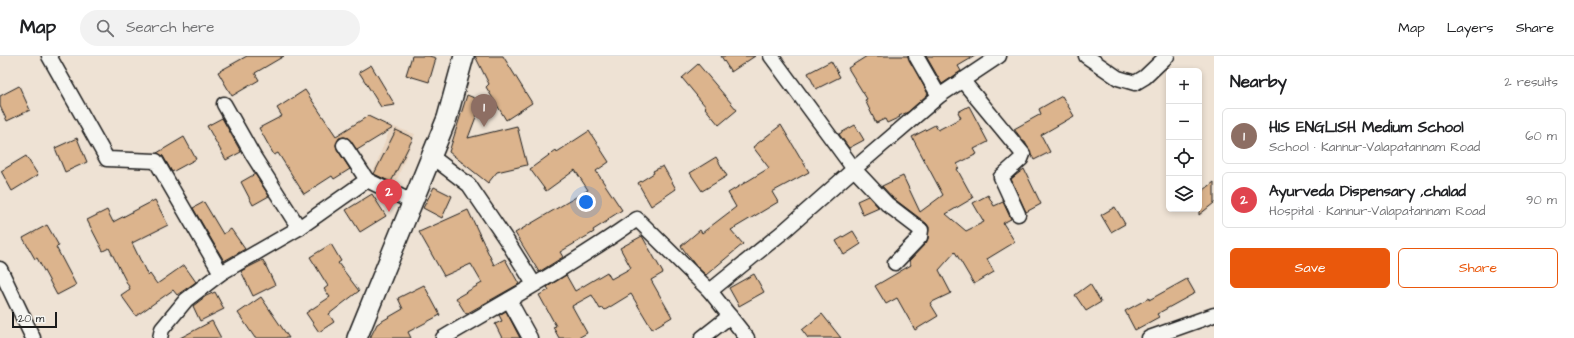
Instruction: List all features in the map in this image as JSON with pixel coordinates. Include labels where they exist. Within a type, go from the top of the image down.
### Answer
[{"type":"main road","points":[[356,338],[447,118],[464,56]]},
{"type":"street","points":[[49,56],[107,159],[156,161],[221,274]]},
{"type":"street","points":[[771,56],[854,169],[887,204],[921,230],[920,237],[895,263]]},
{"type":"street","points":[[916,56],[939,96]]},
{"type":"street","points":[[710,290],[784,231],[939,96],[999,56]]},
{"type":"street","points":[[1086,56],[1118,78],[1135,82],[1145,77],[1167,56]]},
{"type":"street","points":[[962,80],[1023,154],[1021,159],[1002,177],[1018,214]]},
{"type":"street","points":[[224,104],[254,157],[299,228]]},
{"type":"street","points":[[344,144],[367,180],[412,202]]},
{"type":"street","points":[[431,156],[469,184],[534,284]]},
{"type":"street","points":[[160,338],[162,329],[186,300],[221,274],[299,228],[367,180]]},
{"type":"street","points":[[443,338],[509,300],[637,219],[710,290],[747,338]]},
{"type":"street","points":[[0,269],[33,338]]},
{"type":"street","points":[[509,300],[530,338]]},
{"type":"street","points":[[1149,338],[1169,335],[1214,315]]},
{"type":"street","points":[[702,338],[730,316]]},
{"type":"shaded area","points":[[391,126],[415,134],[394,187],[372,175]]},
{"type":"building","points":[[247,56],[284,56],[255,73],[259,80],[232,96],[218,72]]},
{"type":"building","points":[[412,56],[429,56],[436,58],[429,82],[406,75]]},
{"type":"building","points":[[475,56],[503,56],[532,103],[506,120],[486,87],[489,84]]},
{"type":"building","points":[[721,56],[755,56],[731,72]]},
{"type":"building","points":[[867,56],[908,56],[928,94],[908,112],[899,116],[900,117],[887,123],[885,119],[876,123],[865,100],[867,99],[848,68]]},
{"type":"building","points":[[926,56],[975,56],[958,66],[961,71],[942,84]]},
{"type":"building","points":[[831,61],[840,77],[816,89],[808,73]]},
{"type":"building","points":[[698,64],[737,110],[719,125],[682,78]]},
{"type":"building","points":[[371,65],[395,105],[381,107],[359,72]]},
{"type":"building","points":[[19,86],[30,110],[7,121],[0,106],[0,96]]},
{"type":"building","points":[[305,90],[336,136],[368,116],[393,128],[357,150],[348,138],[339,138],[336,145],[337,149],[350,169],[334,179],[332,176],[304,194],[278,153],[274,155],[259,128],[282,116],[277,108]]},
{"type":"building","points":[[467,95],[482,101],[468,138],[517,126],[527,165],[497,172],[488,183],[449,152]]},
{"type":"building","points":[[1062,96],[1074,116],[1041,135],[1050,152],[1034,160],[1025,142],[1014,129],[1041,114],[1039,109]]},
{"type":"building","points":[[969,106],[988,142],[974,149],[977,154],[957,164],[959,168],[957,169],[973,198],[946,214],[966,231],[984,222],[973,203],[988,195],[994,206],[1003,202],[1011,219],[1003,223],[1015,242],[987,259],[994,272],[974,284],[955,252],[939,270],[951,293],[930,303],[938,316],[915,330],[897,298],[886,304],[875,286],[911,265],[909,261],[928,239],[929,227],[926,223],[893,198],[882,186],[903,176],[920,212],[943,195],[912,137],[935,125],[938,130],[961,118],[958,112]]},
{"type":"building","points":[[222,118],[241,152],[226,160],[207,126]]},
{"type":"building","points":[[781,125],[809,172],[772,192],[778,202],[731,230],[743,244],[706,275],[695,265],[681,246],[700,230],[702,233],[736,207],[728,193],[769,168],[753,147]]},
{"type":"building","points":[[855,125],[864,140],[849,148],[839,134]]},
{"type":"building","points":[[396,130],[413,138],[391,182],[374,174]]},
{"type":"building","points":[[589,131],[609,162],[596,171],[622,210],[593,230],[594,232],[560,252],[563,257],[539,272],[515,233],[588,190],[575,170],[546,191],[530,169],[556,150],[557,152]]},
{"type":"building","points":[[184,137],[196,159],[172,172],[163,156],[157,153]]},
{"type":"building","points":[[77,138],[87,162],[65,172],[55,148]]},
{"type":"building","points":[[26,156],[38,175],[12,191],[1,171]]},
{"type":"building","points":[[716,157],[727,176],[702,191],[690,173]]},
{"type":"building","points":[[663,166],[676,189],[651,206],[638,183],[654,173],[653,171]]},
{"type":"building","points":[[1024,169],[1041,204],[1026,212],[1011,179]]},
{"type":"building","points":[[255,174],[269,196],[253,205],[241,182]]},
{"type":"building","points":[[1214,182],[1214,203],[1199,215],[1199,212],[1202,212],[1202,192]]},
{"type":"building","points":[[434,187],[452,196],[442,218],[423,208]]},
{"type":"building","points":[[372,194],[386,216],[360,232],[346,210]]},
{"type":"building","points":[[868,196],[879,208],[863,215],[857,201]]},
{"type":"building","points":[[155,200],[168,225],[132,243],[148,276],[150,274],[157,284],[184,265],[196,282],[177,295],[173,290],[136,316],[121,295],[130,289],[109,248],[103,251],[87,220],[107,210],[113,222]]},
{"type":"building","points":[[204,202],[223,234],[231,229],[245,249],[224,261],[193,208]]},
{"type":"building","points":[[1115,207],[1125,224],[1111,232],[1101,215]]},
{"type":"building","points":[[468,210],[494,265],[505,259],[519,284],[466,314],[456,298],[482,283],[471,264],[444,276],[419,232]]},
{"type":"building","points":[[47,225],[59,246],[56,247],[76,285],[57,295],[37,258],[35,259],[23,238]]},
{"type":"building","points":[[853,231],[861,244],[844,255],[836,241]]},
{"type":"building","points":[[642,236],[663,273],[651,280],[672,317],[652,329],[631,294],[605,310],[603,308],[600,309],[592,295],[572,306],[587,333],[578,338],[559,338],[553,327],[556,326],[539,295],[549,290],[547,287],[566,275],[575,291],[607,272],[611,279],[631,268],[620,248]]},
{"type":"building","points":[[331,244],[341,261],[338,263],[359,291],[329,314],[334,322],[319,332],[306,313],[330,297],[324,289],[328,286],[310,257]]},
{"type":"building","points":[[263,260],[275,285],[253,296],[241,271]]},
{"type":"building","points":[[754,274],[764,292],[739,306],[729,288]]},
{"type":"building","points":[[1187,279],[1195,293],[1157,314],[1159,317],[1135,330],[1125,311],[1149,298],[1149,300]]},
{"type":"building","points":[[1090,284],[1101,302],[1086,311],[1075,295]]},
{"type":"building","points":[[424,285],[440,315],[408,332],[411,338],[370,338],[377,324],[403,309],[398,298]]},
{"type":"building","points":[[215,292],[224,309],[200,321],[193,306],[206,296]]},
{"type":"building","points":[[261,297],[289,338],[255,338],[238,313]]},
{"type":"building","points":[[506,311],[520,338],[502,338],[495,324],[502,321],[499,315]]},
{"type":"building","points":[[822,314],[841,338],[808,338],[802,330]]},
{"type":"building","points":[[212,321],[221,338],[180,338]]},
{"type":"place","name":"HIS ENGLISH Medium School","points":[[484,127]]},
{"type":"place","name":"Ayurveda Dispensary ,chalad","points":[[389,212]]}]
